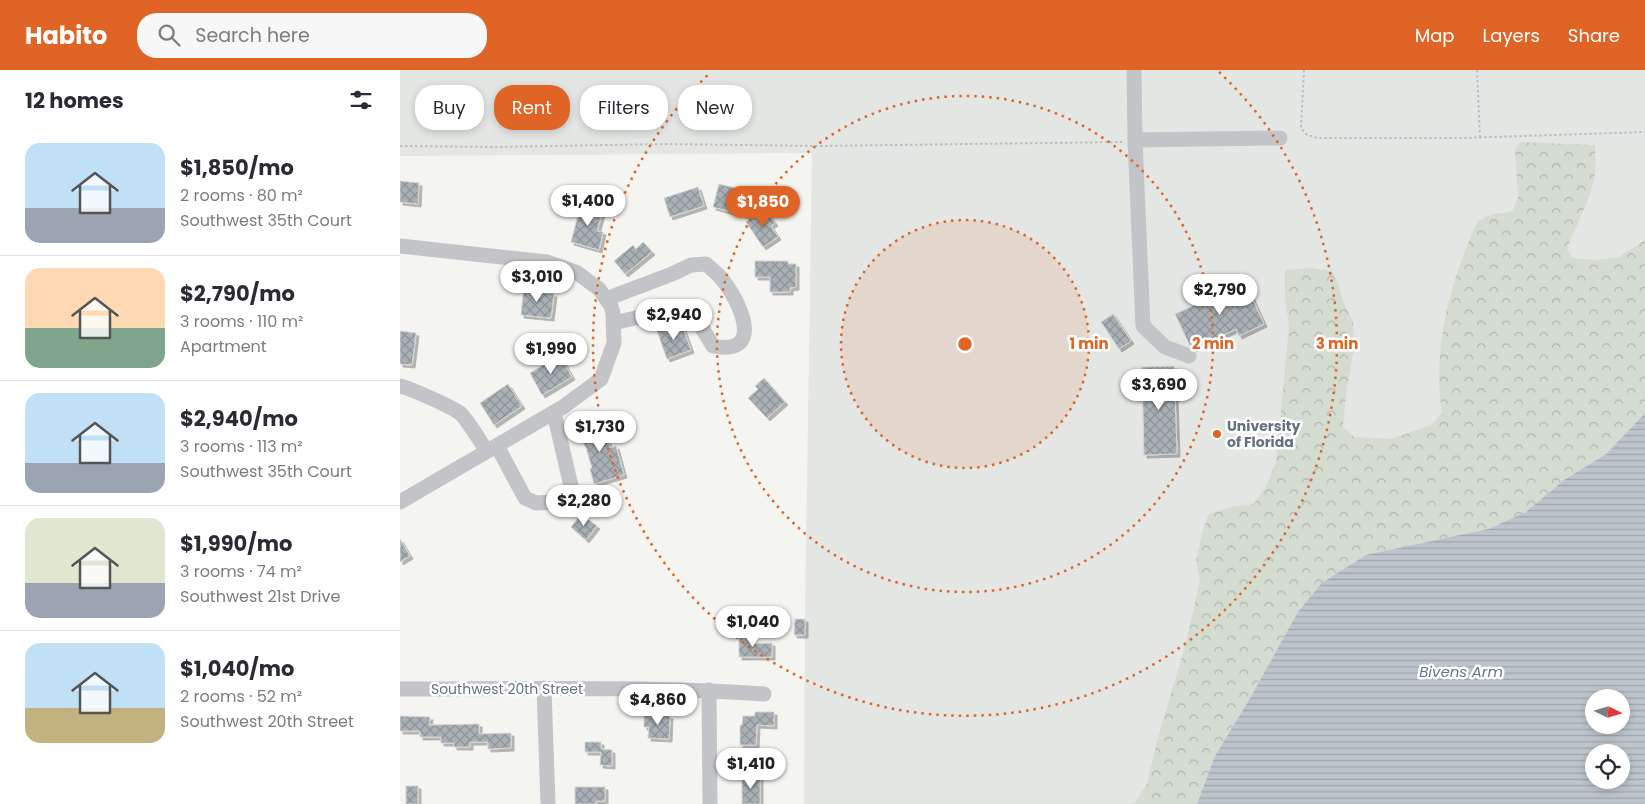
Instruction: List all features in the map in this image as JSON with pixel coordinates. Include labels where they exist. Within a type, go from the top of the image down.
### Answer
[{"type":"street","points":[[1134,70],[1135,143],[1143,326],[1165,347],[1189,356]]},
{"type":"street","points":[[1135,143],[1280,138]]},
{"type":"street","points":[[400,246],[547,262],[576,272],[598,289],[611,306],[614,343],[601,379],[554,412],[400,502]]},
{"type":"street","points":[[606,299],[691,265],[706,264],[721,278],[739,307],[744,320],[744,331],[742,340],[735,346],[723,348],[713,346],[699,323],[696,311],[685,307],[613,318]]},
{"type":"street","points":[[400,386],[442,403],[461,414],[492,448],[525,498],[536,503],[556,502],[564,499],[571,486],[554,412]]},
{"type":"street","points":[[544,688],[548,804]]},
{"type":"street","name":"Southwest 20th Street","points":[[400,689],[710,690],[764,694]]},
{"type":"street","points":[[710,690],[710,804]]},
{"type":"path","points":[[1477,70],[1480,138]]},
{"type":"path","points":[[1304,71],[1301,128],[1307,135],[1318,138],[1480,138],[1645,132]]},
{"type":"path","points":[[400,146],[495,147],[665,144],[818,146],[1117,141],[1135,143]]},
{"type":"shaded area","name":"University of Florida","points":[[400,70],[1645,70],[1645,413],[1215,756],[1197,804],[804,804],[812,153],[400,156]]},
{"type":"green space","points":[[1520,142],[1595,145],[1595,169],[1591,192],[1567,249],[1572,258],[1596,260],[1619,257],[1645,240],[1645,413],[1606,454],[1564,480],[1527,512],[1488,529],[1366,555],[1252,695],[1215,756],[1197,804],[1132,804],[1135,803],[1147,784],[1157,741],[1186,643],[1200,580],[1196,561],[1203,529],[1209,514],[1231,507],[1253,504],[1266,487],[1276,462],[1289,326],[1285,297],[1285,270],[1311,268],[1332,271],[1353,322],[1354,348],[1346,394],[1343,427],[1354,437],[1391,439],[1431,425],[1442,413],[1439,364],[1446,315],[1459,267],[1478,221],[1493,214],[1512,212],[1518,197],[1515,149]]},
{"type":"water","name":"Bivens Arm","points":[[1645,413],[1645,804],[1197,804],[1215,756],[1252,695],[1298,612],[1322,583],[1366,555],[1488,529],[1526,512],[1564,480],[1606,454]]},
{"type":"building","points":[[400,181],[419,183],[418,204],[400,202]]},
{"type":"building","points":[[719,184],[752,192],[746,216],[713,207]]},
{"type":"building","points":[[698,187],[704,206],[670,217],[664,198]]},
{"type":"building","points":[[581,203],[603,209],[597,231],[603,232],[599,250],[571,242]]},
{"type":"building","points":[[765,209],[775,223],[771,226],[778,237],[763,247],[746,222]]},
{"type":"building","points":[[643,242],[652,252],[625,274],[614,261],[633,245],[636,249]]},
{"type":"building","points":[[755,261],[788,261],[788,264],[796,264],[796,287],[790,288],[790,292],[770,292],[770,277],[755,277]]},
{"type":"building","points":[[1245,282],[1264,324],[1239,336],[1236,329],[1194,349],[1190,346],[1175,314]]},
{"type":"building","points":[[524,286],[536,287],[535,292],[554,294],[551,318],[521,315]]},
{"type":"building","points":[[1113,314],[1131,341],[1119,349],[1101,322]]},
{"type":"building","points":[[680,320],[691,350],[667,359],[657,331],[665,328],[666,331],[676,327]]},
{"type":"building","points":[[400,331],[416,333],[412,365],[400,364]]},
{"type":"building","points":[[560,355],[572,377],[542,395],[530,373]]},
{"type":"building","points":[[1174,366],[1177,454],[1144,455],[1142,367]]},
{"type":"building","points":[[764,378],[785,402],[767,418],[748,398],[758,389],[755,386]]},
{"type":"building","points":[[508,384],[522,406],[494,425],[480,403]]},
{"type":"building","points":[[598,418],[611,448],[616,446],[624,475],[594,484],[590,469],[592,468],[586,448],[576,428]]},
{"type":"building","points":[[581,514],[597,526],[586,540],[571,527]]},
{"type":"building","points":[[400,539],[410,556],[400,562]]},
{"type":"building","points":[[795,619],[805,619],[805,635],[794,635]]},
{"type":"building","points":[[739,634],[751,634],[751,644],[772,643],[772,657],[739,657]]},
{"type":"building","points":[[755,712],[774,712],[774,726],[757,725],[756,745],[740,745],[740,725],[742,725],[743,716],[755,716]]},
{"type":"building","points":[[644,714],[670,716],[669,739],[648,738],[649,727],[644,727]]},
{"type":"building","points":[[400,716],[430,717],[429,725],[479,724],[479,734],[511,733],[511,748],[488,749],[488,742],[470,742],[470,747],[454,747],[454,743],[441,743],[441,737],[420,737],[420,731],[400,731]]},
{"type":"building","points":[[585,742],[601,742],[601,749],[612,750],[612,766],[600,765],[601,752],[585,752]]},
{"type":"building","points":[[742,777],[760,777],[760,804],[742,804]]},
{"type":"building","points":[[406,786],[418,786],[418,804],[406,804]]},
{"type":"building","points":[[575,787],[605,787],[605,801],[596,801],[596,804],[575,804]]},
{"type":"place","name":"University of Florida","points":[[1217,434]]}]
